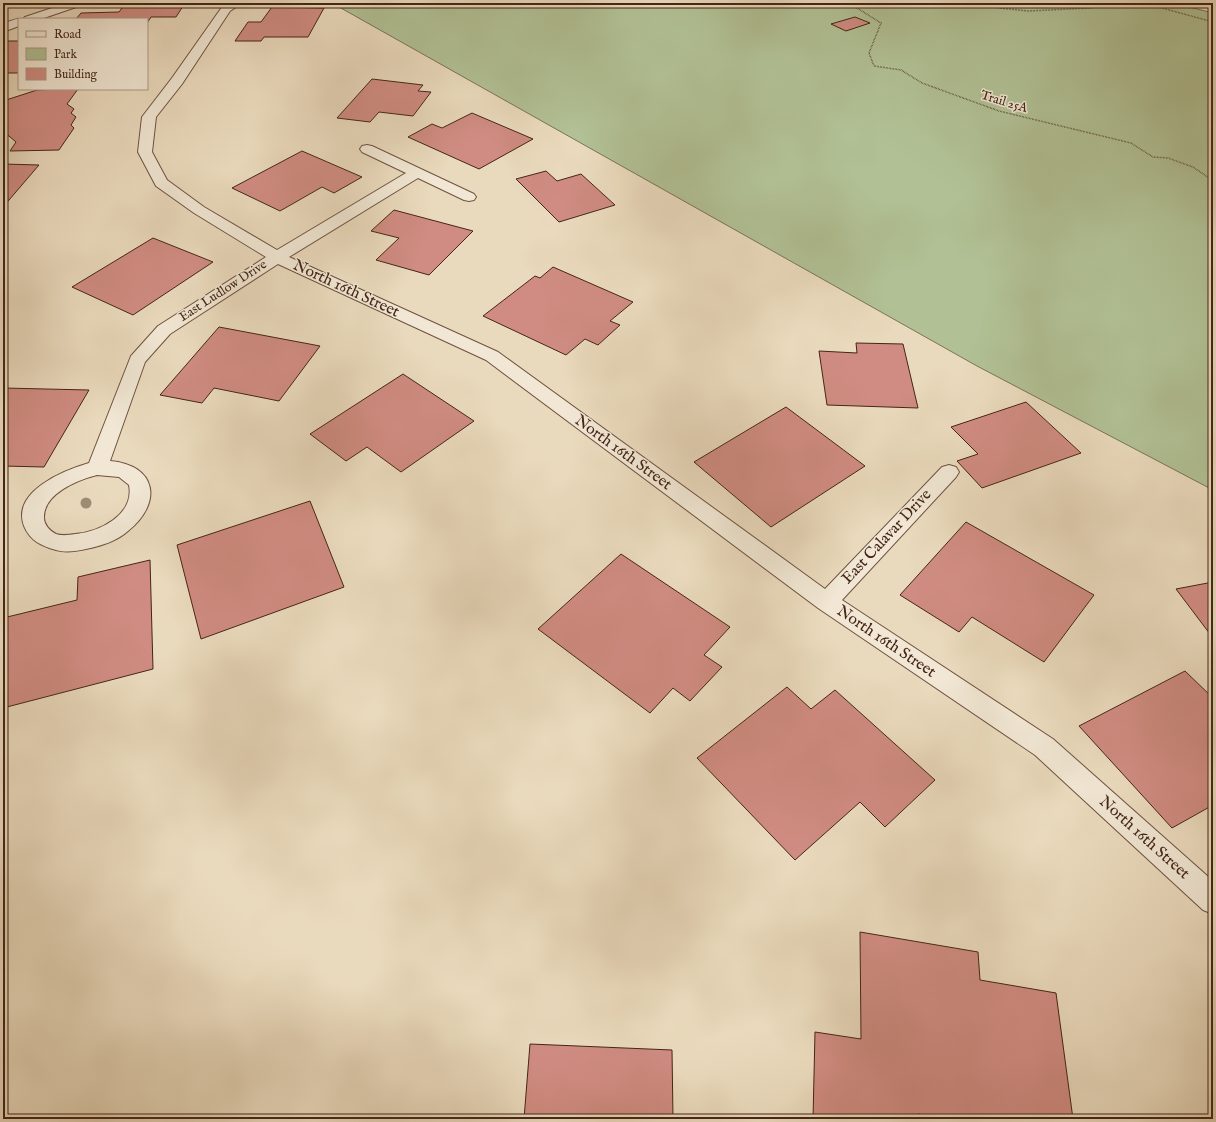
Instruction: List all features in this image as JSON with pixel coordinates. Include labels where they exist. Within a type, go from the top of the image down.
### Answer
[{"type":"street","points":[[32,18],[78,3]]},
{"type":"street","name":"North 16th Street","points":[[228,5],[177,81],[149,117],[145,152],[160,184],[199,210],[277,257],[492,356],[826,602],[1044,747],[1213,900]]},
{"type":"street","points":[[3,28],[18,22]]},
{"type":"street","points":[[367,149],[469,197]]},
{"type":"street","name":"East Ludlow Drive","points":[[97,468],[137,360],[164,330],[277,257],[416,173]]},
{"type":"street","points":[[97,468],[111,468],[127,472],[139,483],[141,494],[139,504],[133,514],[120,526],[88,541],[64,544],[45,538],[35,529],[32,518],[35,507],[42,496],[52,486],[79,472],[97,468]]},
{"type":"street","name":"East Calavar Drive","points":[[826,602],[949,472]]},
{"type":"path","name":"Trail 25A","points":[[844,3],[857,8],[881,23],[869,53],[874,66],[901,70],[922,83],[999,111],[1131,143],[1153,157],[1168,158],[1193,167],[1213,180]]},
{"type":"path","points":[[986,3],[999,8],[1028,12],[1090,8],[1109,3],[1151,5],[1213,22]]},
{"type":"green space","points":[[332,3],[1173,3],[1213,13],[1213,490],[977,366]]},
{"type":"building","points":[[185,3],[176,17],[151,17],[148,22],[148,18],[77,18],[81,13],[119,12],[125,4]]},
{"type":"building","points":[[1192,3],[1213,3],[1213,9]]},
{"type":"building","points":[[272,7],[324,8],[308,37],[264,37],[261,41],[235,41],[248,22],[261,22]]},
{"type":"building","points":[[855,17],[870,23],[846,31],[831,24]]},
{"type":"building","points":[[3,41],[18,41],[18,73],[3,73]]},
{"type":"building","points":[[372,79],[423,85],[418,91],[431,92],[413,116],[379,112],[370,122],[337,118]]},
{"type":"building","points":[[37,90],[77,90],[67,104],[74,109],[71,113],[76,117],[71,125],[74,128],[59,150],[10,151],[16,142],[3,131],[3,101]]},
{"type":"building","points":[[472,113],[533,139],[479,169],[408,137],[432,124],[442,128]]},
{"type":"building","points":[[302,151],[362,177],[334,193],[322,187],[280,211],[232,188]]},
{"type":"building","points":[[3,164],[39,165],[3,207]]},
{"type":"building","points":[[546,171],[557,181],[581,174],[615,205],[559,222],[516,179]]},
{"type":"building","points":[[394,210],[473,231],[429,275],[376,260],[399,238],[371,231]]},
{"type":"building","points":[[153,238],[213,262],[133,315],[72,287]]},
{"type":"building","points":[[553,267],[633,302],[610,321],[620,325],[598,345],[585,339],[566,355],[483,316],[535,276],[540,278]]},
{"type":"building","points":[[219,327],[320,346],[279,401],[214,388],[202,403],[160,395]]},
{"type":"building","points":[[856,343],[903,344],[918,408],[827,405],[819,351],[857,353]]},
{"type":"building","points":[[403,374],[474,421],[401,472],[367,447],[346,461],[310,434]]},
{"type":"building","points":[[3,388],[89,390],[44,467],[3,466]]},
{"type":"building","points":[[1026,402],[1081,453],[982,488],[957,461],[978,454],[951,427]]},
{"type":"building","points":[[786,407],[865,466],[771,527],[694,462]]},
{"type":"building","points":[[310,501],[344,587],[201,639],[177,545]]},
{"type":"building","points":[[966,522],[1094,595],[1044,662],[972,617],[959,632],[900,595]]},
{"type":"building","points":[[621,554],[730,627],[704,655],[722,667],[690,701],[673,688],[650,713],[538,629]]},
{"type":"building","points":[[150,560],[153,669],[3,708],[3,618],[77,600],[78,577]]},
{"type":"building","points":[[1213,582],[1213,638],[1176,589]]},
{"type":"building","points":[[1185,671],[1213,698],[1213,805],[1172,828],[1079,726]]},
{"type":"building","points":[[787,687],[811,709],[835,690],[935,780],[885,827],[860,802],[795,860],[697,758]]},
{"type":"building","points":[[860,932],[978,952],[980,980],[1056,993],[1073,1119],[946,1119],[918,1114],[918,1119],[813,1119],[815,1032],[861,1039]]},
{"type":"building","points":[[530,1044],[672,1050],[673,1119],[524,1119]]}]
